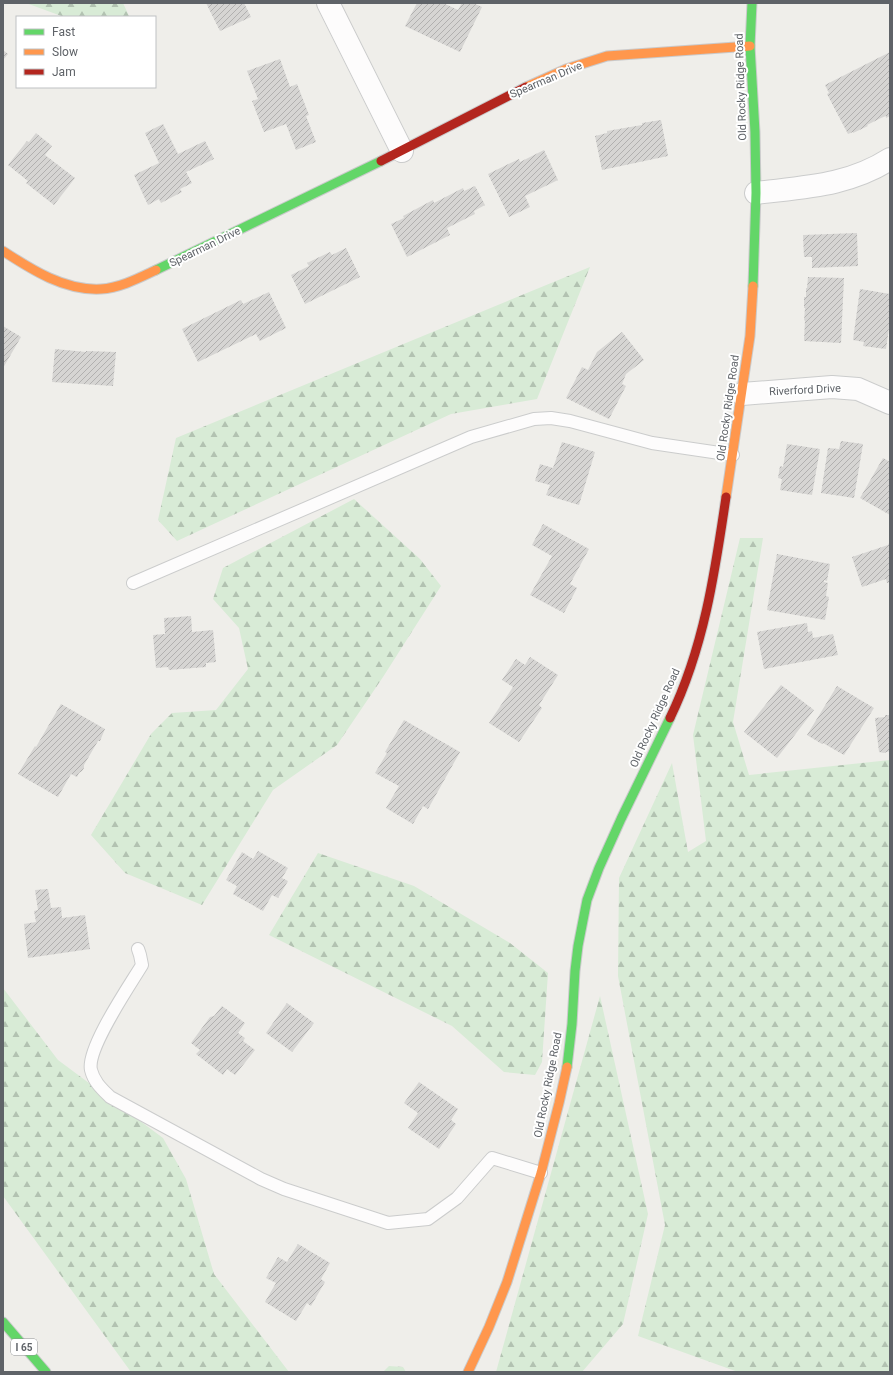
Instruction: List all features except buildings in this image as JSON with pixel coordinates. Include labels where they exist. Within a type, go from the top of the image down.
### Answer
[{"type":"main road","name":"Old Rocky Ridge Road","points":[[468,1372],[489,1327],[507,1282],[541,1173],[559,1103],[568,1060],[575,971],[578,946],[587,900],[602,861],[675,708],[688,676],[703,626],[715,574],[750,336],[756,193],[755,132],[750,46],[752,3]]},
{"type":"main road","name":"Spearman Drive","points":[[3,251],[25,266],[49,278],[78,287],[102,289],[127,283],[157,270],[402,151],[527,87],[566,69],[607,56],[750,46]]},
{"type":"main road","name":"I 65","points":[[3,1322],[46,1372]]},
{"type":"street","points":[[328,3],[402,151]]},
{"type":"street","points":[[756,193],[825,185],[850,179],[890,159]]},
{"type":"street","name":"Riverford Drive","points":[[742,394],[832,387],[858,389],[890,403]]},
{"type":"lane","points":[[133,583],[471,438],[534,419],[551,418],[570,421],[652,443],[733,455]]},
{"type":"lane","points":[[138,949],[142,965],[100,1036],[92,1058],[91,1068],[96,1082],[110,1097],[261,1179],[284,1189],[388,1224],[428,1219],[457,1198],[492,1158],[541,1173]]},
{"type":"green space","points":[[26,3],[123,3],[129,16],[61,16]]},
{"type":"green space","points":[[590,267],[537,399],[451,414],[177,541],[158,520],[176,438]]},
{"type":"green space","points":[[354,499],[420,559],[441,586],[383,677],[337,745],[273,790],[202,905],[125,873],[91,835],[151,734],[172,713],[216,710],[248,669],[239,628],[213,599],[223,568]]},
{"type":"green space","points":[[740,538],[763,538],[733,722],[749,775],[890,760],[890,1372],[738,1372],[638,1336],[665,1225],[618,976],[619,878],[672,763],[688,852],[706,841],[693,735]]},
{"type":"green space","points":[[318,853],[414,886],[510,943],[548,973],[542,1062],[535,1075],[504,1072],[452,1026],[269,935]]},
{"type":"green space","points":[[3,988],[58,1060],[163,1138],[186,1179],[214,1274],[289,1372],[131,1372],[3,1196]]},
{"type":"green space","points":[[600,996],[648,1214],[623,1324],[582,1372],[496,1372]]},
{"type":"green space","points":[[389,1366],[403,1367],[406,1372],[383,1372]]},
{"type":"traffic: fast","points":[[752,3],[750,46],[755,132],[756,193],[753,286]]},
{"type":"traffic: fast","points":[[156,270],[381,161]]},
{"type":"traffic: fast","points":[[567,1067],[572,1024],[575,971],[578,946],[587,900],[599,868],[621,819],[670,718]]},
{"type":"traffic: fast","points":[[3,1322],[46,1372]]},
{"type":"traffic: slow","points":[[526,87],[566,69],[607,56],[750,46]]},
{"type":"traffic: slow","points":[[3,251],[49,278],[75,287],[88,289],[115,287],[156,270]]},
{"type":"traffic: slow","points":[[726,497],[750,336],[753,286]]},
{"type":"traffic: slow","points":[[468,1372],[489,1327],[507,1282],[541,1173],[567,1067]]},
{"type":"traffic: jam","points":[[381,161],[526,87]]},
{"type":"traffic: jam","points":[[670,718],[682,691],[700,637],[707,609],[726,497]]}]
